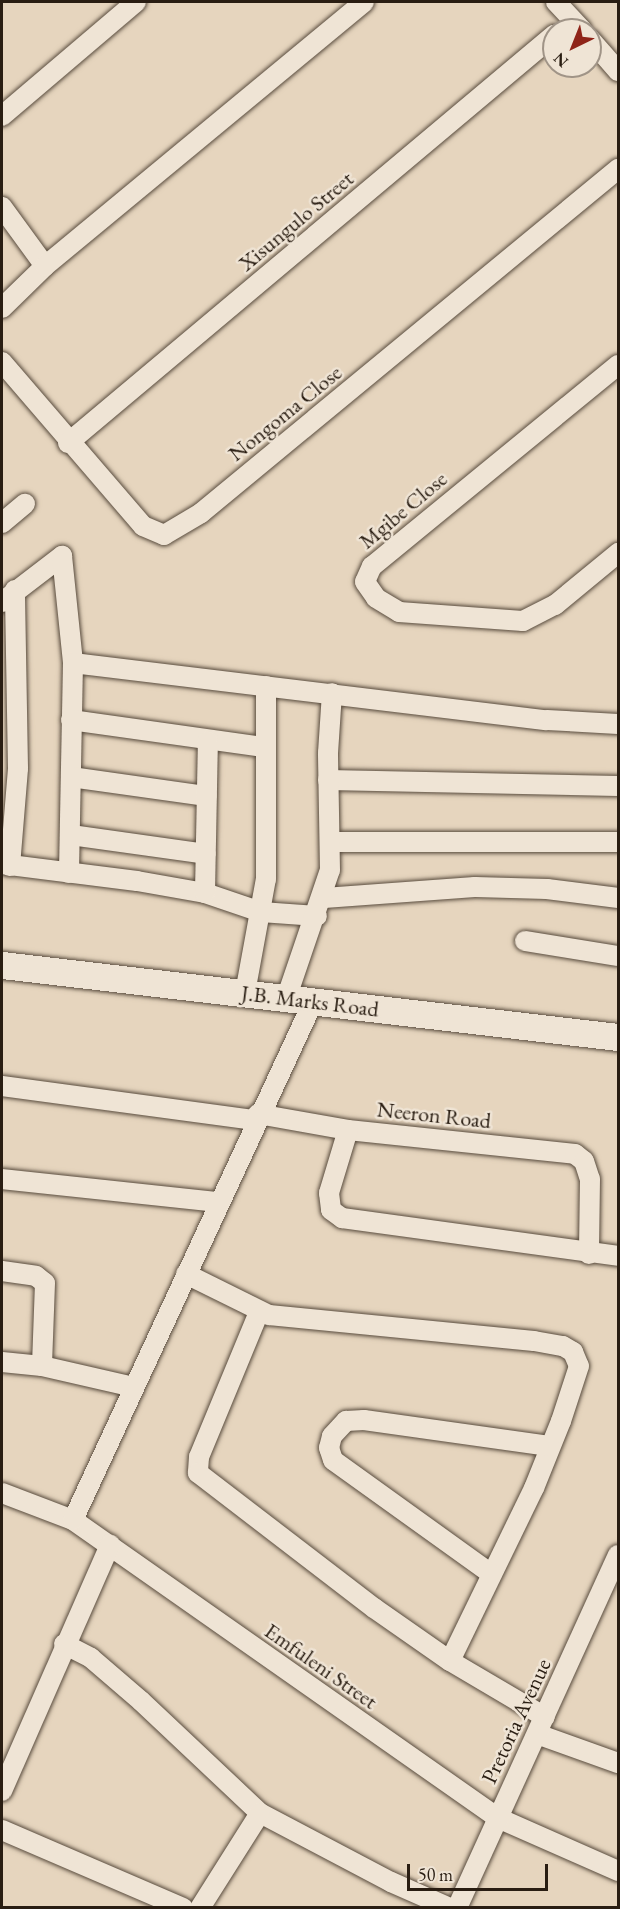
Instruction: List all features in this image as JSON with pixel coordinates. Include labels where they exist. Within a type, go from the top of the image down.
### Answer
[{"type":"street","points":[[2,116],[136,2]]},
{"type":"street","points":[[2,308],[45,266],[364,2]]},
{"type":"street","points":[[556,2],[567,18]]},
{"type":"street","name":"Xisungulo Street","points":[[68,443],[542,45]]},
{"type":"street","points":[[602,52],[618,70]]},
{"type":"street","name":"Nongoma Close","points":[[2,362],[68,443],[143,526],[164,536],[201,513],[618,169]]},
{"type":"street","points":[[2,207],[45,266]]},
{"type":"street","name":"Mgibe Close","points":[[618,365],[372,566],[364,582],[376,598],[399,612],[522,621],[555,605],[618,553]]},
{"type":"street","points":[[2,523],[25,504]]},
{"type":"street","points":[[69,873],[73,663],[62,556],[8,596],[18,768],[6,865],[205,893],[261,912],[317,916]]},
{"type":"street","points":[[73,663],[547,720],[618,724]]},
{"type":"street","points":[[244,993],[266,879],[264,747],[266,686]]},
{"type":"street","points":[[286,999],[324,898],[332,842],[328,780],[332,693]]},
{"type":"street","points":[[71,720],[208,741],[264,747]]},
{"type":"street","points":[[205,893],[208,741]]},
{"type":"street","points":[[72,777],[207,796]]},
{"type":"street","points":[[328,780],[618,786]]},
{"type":"street","points":[[71,835],[206,854]]},
{"type":"street","points":[[332,842],[618,842]]},
{"type":"street","points":[[324,898],[475,887],[548,889],[618,898]]},
{"type":"street","points":[[525,941],[618,956]]},
{"type":"street","name":"J.B. Marks Road","points":[[2,965],[618,1037]]},
{"type":"street","points":[[73,1520],[257,1117],[313,1002]]},
{"type":"street","name":"Neeron Road","points":[[2,1086],[348,1130],[566,1152],[584,1161],[590,1179],[590,1254]]},
{"type":"street","points":[[348,1130],[329,1193],[332,1210],[342,1218],[590,1254],[618,1256]]},
{"type":"street","points":[[2,1179],[218,1202]]},
{"type":"street","points":[[2,1271],[36,1276],[45,1283],[42,1366]]},
{"type":"street","points":[[186,1274],[259,1312],[563,1346],[573,1352],[579,1366],[534,1488],[490,1573],[450,1660]]},
{"type":"street","points":[[259,1312],[199,1456],[198,1473],[541,1725],[618,1763]]},
{"type":"street","points":[[2,1362],[42,1366],[134,1387]]},
{"type":"street","points":[[490,1573],[333,1460],[329,1448],[332,1436],[346,1420],[364,1420],[549,1446]]},
{"type":"street","name":"Emfuleni Street","points":[[2,1493],[73,1520],[498,1818],[618,1871]]},
{"type":"street","points":[[2,1791],[64,1644],[110,1545]]},
{"type":"street","name":"Pretoria Avenue","points":[[457,1908],[618,1555]]},
{"type":"street","points":[[64,1644],[91,1659],[125,1687],[260,1813],[391,1882],[450,1908]]},
{"type":"street","points":[[200,1908],[260,1813]]},
{"type":"street","points":[[2,1830],[183,1908]]}]
